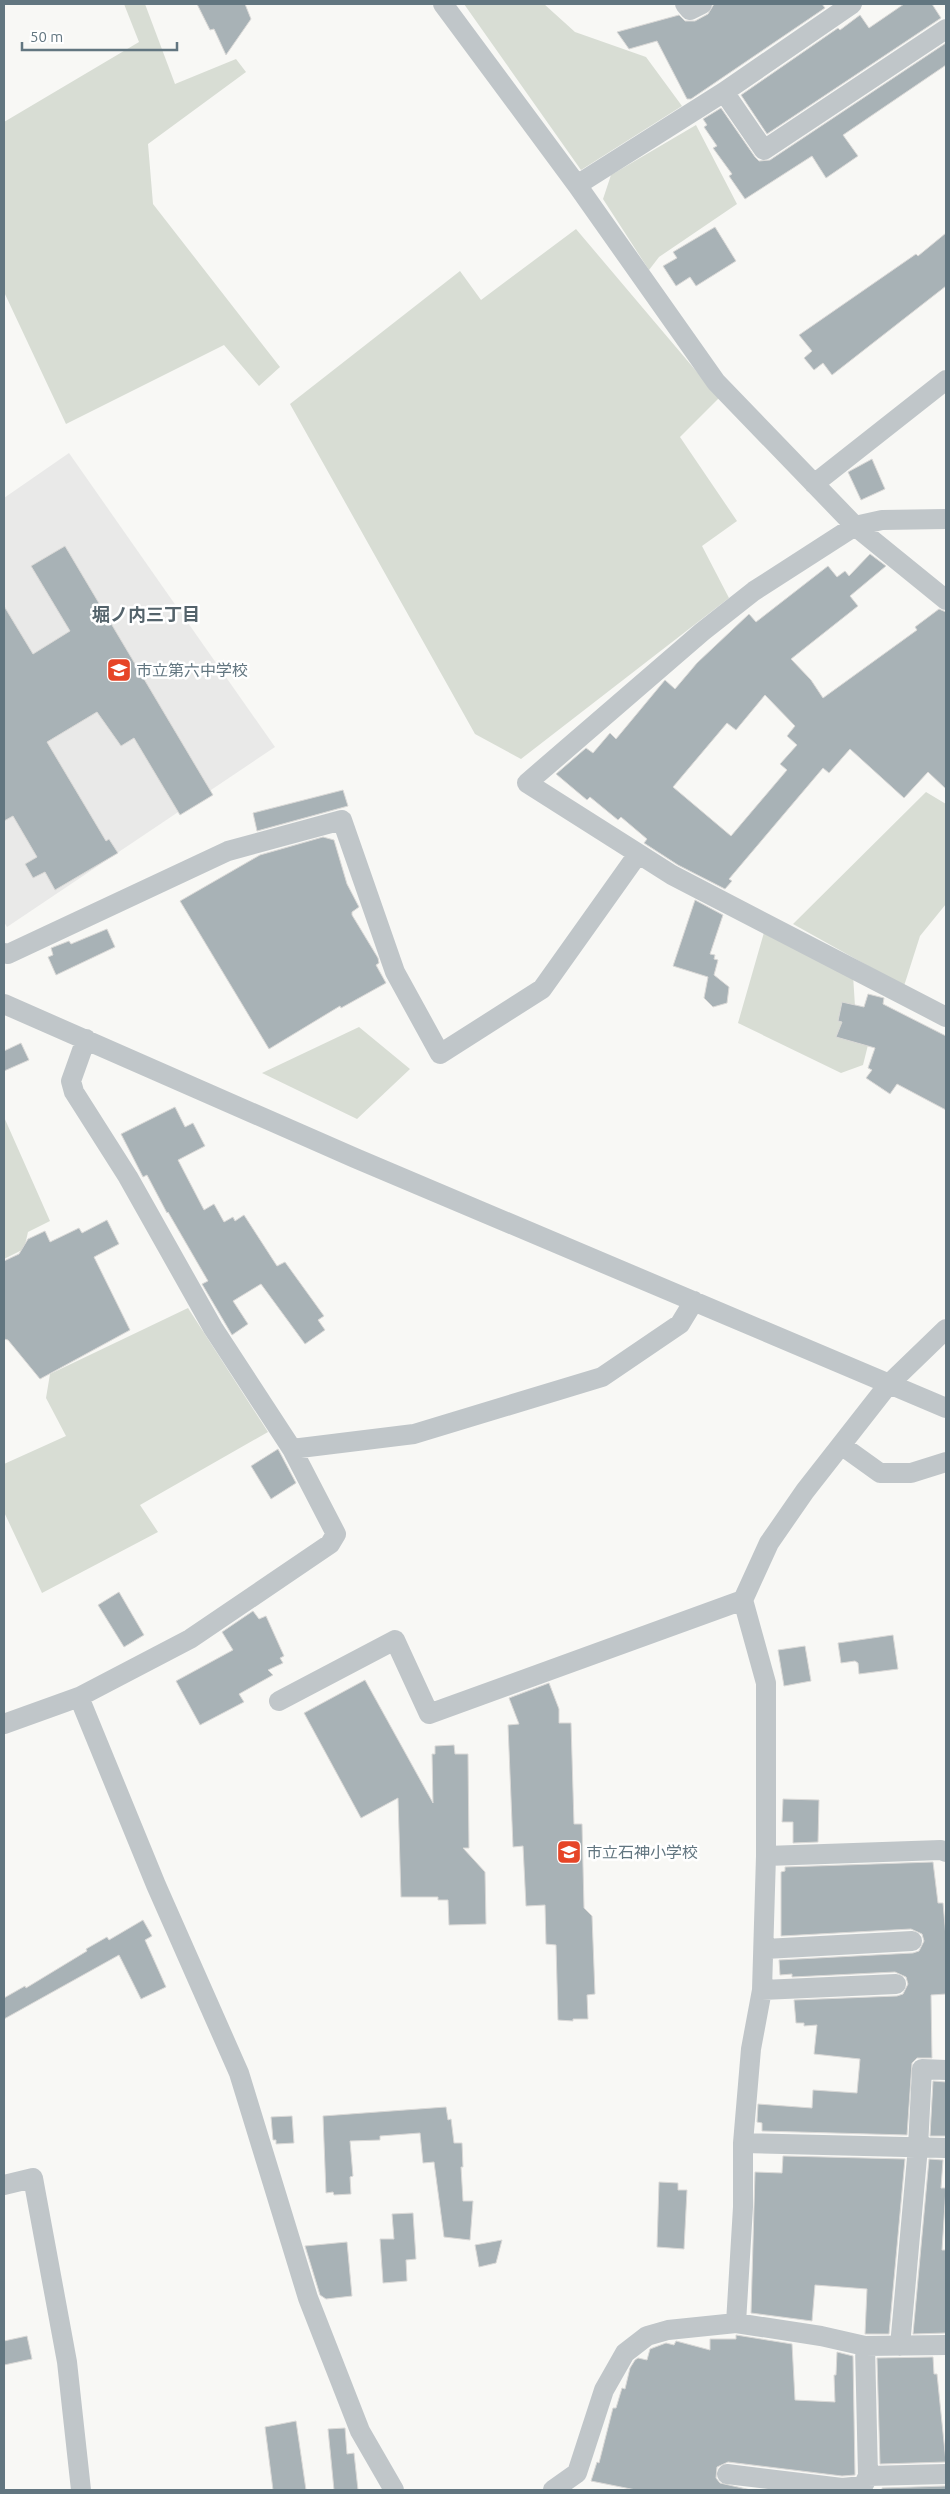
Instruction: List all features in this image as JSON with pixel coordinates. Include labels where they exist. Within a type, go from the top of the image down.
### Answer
[{"type":"street","points":[[443,4],[578,185],[716,382],[855,526],[946,600]]},
{"type":"street","points":[[685,4],[690,10],[702,4]]},
{"type":"street","points":[[578,185],[724,92],[852,4]]},
{"type":"street","points":[[724,92],[764,150],[946,29]]},
{"type":"street","points":[[814,484],[946,380]]},
{"type":"street","points":[[946,520],[882,520],[855,526],[754,591],[702,632],[527,783],[672,875],[946,1017]]},
{"type":"street","points":[[4,953],[8,954],[228,851],[342,820],[396,972],[440,1054],[542,989],[638,854]]},
{"type":"street","points":[[4,1004],[355,1158],[946,1408]]},
{"type":"street","points":[[4,1724],[79,1697],[190,1639],[330,1544],[336,1534],[292,1450],[213,1328],[128,1177],[74,1092],[71,1081],[86,1040]]},
{"type":"street","points":[[292,1450],[414,1434],[602,1377],[680,1324],[694,1300]]},
{"type":"street","points":[[736,2323],[743,2207],[743,2143],[751,2049],[762,1990],[765,1949],[766,1683],[744,1600],[770,1543],[805,1491],[888,1384],[946,1329]]},
{"type":"street","points":[[840,1445],[880,1473],[911,1473],[946,1462]]},
{"type":"street","points":[[280,1701],[395,1640],[429,1714],[744,1600]]},
{"type":"street","points":[[79,1697],[156,1885],[239,2073],[308,2298],[356,2422],[394,2490]]},
{"type":"street","points":[[766,1856],[941,1850],[946,1852]]},
{"type":"street","points":[[765,1949],[912,1941]]},
{"type":"street","points":[[762,1990],[896,1984]]},
{"type":"street","points":[[900,2346],[918,2147],[922,2069],[946,2070]]},
{"type":"street","points":[[743,2143],[946,2148]]},
{"type":"street","points":[[4,2185],[33,2178],[67,2362],[81,2490]]},
{"type":"street","points":[[553,2490],[577,2473],[604,2390],[625,2353],[647,2336],[668,2330],[736,2323],[821,2336],[865,2346],[946,2345]]},
{"type":"street","points":[[727,2474],[842,2489],[863,2486],[868,2476],[865,2346]]},
{"type":"street","points":[[868,2476],[946,2474]]},
{"type":"shaded area","points":[[124,4],[145,4],[175,84],[236,59],[246,72],[148,144],[153,204],[280,367],[259,386],[224,345],[66,424],[4,292],[4,122],[139,42]]},
{"type":"shaded area","points":[[464,4],[544,4],[575,32],[646,57],[682,106],[581,170]]},
{"type":"shaded area","points":[[696,125],[737,204],[659,257],[649,270],[603,199],[611,175]]},
{"type":"shaded area","points":[[576,229],[719,398],[680,437],[737,521],[702,546],[729,598],[521,759],[475,734],[290,404],[460,271],[481,300]]},
{"type":"shaded area","points":[[69,453],[275,747],[7,927],[4,922],[4,498]]},
{"type":"shaded area","points":[[926,792],[946,804],[946,904],[920,936],[904,986],[793,924]]},
{"type":"shaded area","points":[[765,929],[853,975],[856,1022],[869,1041],[863,1065],[841,1073],[738,1023]]},
{"type":"shaded area","points":[[359,1027],[410,1069],[357,1119],[262,1073]]},
{"type":"shaded area","points":[[4,1117],[50,1221],[28,1232],[24,1249],[4,1259]]},
{"type":"shaded area","points":[[188,1308],[268,1432],[140,1505],[158,1532],[42,1593],[4,1512],[4,1464],[66,1436],[46,1398],[50,1374]]},
{"type":"building","points":[[197,4],[245,4],[251,19],[226,55],[214,29],[210,30]]},
{"type":"building","points":[[714,4],[822,4],[825,8],[691,99],[687,99],[657,41],[629,49],[617,32],[679,15],[685,21],[695,21],[708,14]]},
{"type":"building","points":[[904,4],[932,4],[941,18],[767,134],[741,95],[860,15],[869,28]]},
{"type":"building","points":[[946,43],[946,65],[843,135],[858,156],[826,178],[812,156],[745,199],[729,176],[732,174],[713,148],[717,146],[704,127],[707,125],[703,119],[721,108],[755,157],[759,161],[770,160]]},
{"type":"building","points":[[715,227],[736,261],[696,286],[690,277],[676,286],[663,266],[677,258],[673,252]]},
{"type":"building","points":[[946,233],[946,286],[832,375],[823,363],[814,370],[804,358],[812,351],[799,335],[916,254],[918,256]]},
{"type":"building","points":[[872,459],[885,489],[861,500],[848,472]]},
{"type":"building","name":"市立第六中学校","points":[[65,546],[213,795],[180,815],[134,738],[121,746],[97,712],[47,742],[106,841],[109,839],[118,853],[55,890],[45,872],[33,878],[25,864],[37,857],[13,816],[4,821],[4,606],[33,654],[70,631],[31,566]]},
{"type":"building","points":[[870,554],[886,566],[850,596],[858,606],[791,659],[811,680],[823,698],[917,630],[915,627],[939,609],[946,612],[946,789],[928,772],[904,798],[850,749],[829,773],[823,768],[729,879],[732,881],[725,889],[678,865],[644,843],[647,839],[621,817],[618,820],[590,797],[587,800],[556,774],[586,748],[593,753],[610,733],[616,739],[665,680],[675,689],[697,663],[749,614],[756,622],[828,566],[837,577],[845,571],[849,576]],"holes":[[[765,695],[795,726],[787,736],[797,745],[780,764],[787,770],[731,836],[673,787],[727,723],[736,730]]]},
{"type":"building","points":[[343,790],[348,806],[257,831],[253,813]]},
{"type":"building","points":[[323,837],[334,840],[347,884],[359,907],[352,912],[352,915],[378,958],[379,963],[376,965],[386,983],[341,1008],[340,1006],[269,1049],[180,901],[260,855]]},
{"type":"building","points":[[695,900],[723,915],[710,954],[715,955],[714,959],[718,960],[714,975],[729,987],[727,1003],[713,1007],[704,998],[708,977],[673,966]]},
{"type":"building","points":[[107,929],[115,947],[56,975],[48,957],[53,955],[51,948],[69,941],[71,944]]},
{"type":"building","points":[[868,994],[884,998],[883,1004],[946,1036],[946,1110],[897,1084],[890,1094],[866,1078],[872,1070],[868,1068],[875,1048],[836,1037],[842,1022],[838,1021],[842,1002],[864,1007]]},
{"type":"building","points":[[21,1043],[29,1060],[4,1071],[4,1051]]},
{"type":"building","points":[[175,1107],[185,1127],[193,1123],[205,1146],[178,1160],[204,1210],[214,1204],[224,1222],[233,1217],[235,1221],[244,1215],[277,1266],[285,1262],[324,1316],[318,1320],[325,1330],[305,1344],[261,1284],[233,1301],[248,1324],[232,1335],[202,1284],[208,1281],[167,1213],[147,1175],[143,1177],[121,1134]]},
{"type":"building","points":[[107,1220],[119,1244],[94,1257],[130,1330],[40,1379],[8,1340],[4,1339],[4,1261],[19,1254],[28,1239],[45,1231],[50,1242],[79,1228],[82,1233]]},
{"type":"building","points":[[278,1449],[296,1483],[271,1499],[251,1466]]},
{"type":"building","points":[[119,1592],[144,1635],[124,1647],[98,1605]]},
{"type":"building","points":[[253,1611],[259,1619],[266,1616],[284,1656],[280,1658],[283,1663],[268,1670],[273,1675],[239,1694],[244,1702],[200,1725],[176,1681],[233,1650],[222,1632]]},
{"type":"building","points":[[893,1635],[898,1669],[859,1674],[858,1663],[855,1661],[841,1663],[838,1643]]},
{"type":"building","points":[[805,1646],[811,1681],[784,1686],[778,1650]]},
{"type":"building","points":[[365,1680],[433,1803],[432,1754],[435,1754],[435,1746],[454,1745],[455,1754],[468,1754],[469,1848],[463,1848],[485,1872],[486,1924],[449,1925],[448,1900],[438,1900],[438,1897],[401,1897],[398,1798],[361,1818],[304,1713]]},
{"type":"building","points":[[549,1683],[559,1709],[559,1723],[571,1723],[574,1824],[582,1824],[584,1908],[592,1916],[595,1994],[587,1995],[588,2019],[573,2019],[573,2021],[558,2020],[556,1945],[546,1944],[545,1905],[526,1906],[523,1846],[513,1847],[508,1725],[519,1724],[509,1698]]},
{"type":"building","points":[[783,1799],[819,1800],[818,1842],[793,1843],[793,1822],[782,1822]]},
{"type":"building","points":[[933,1862],[938,1903],[943,1903],[946,1937],[946,1994],[931,1995],[932,2058],[917,2058],[912,2063],[907,2135],[762,2131],[762,2123],[757,2122],[758,2104],[812,2108],[813,2090],[857,2093],[860,2059],[814,2054],[817,2025],[804,2026],[804,2023],[796,2023],[794,2000],[897,1996],[903,1994],[908,1984],[906,1977],[895,1972],[792,1977],[792,1974],[780,1975],[779,1960],[913,1953],[919,1951],[924,1941],[922,1934],[911,1929],[781,1936],[781,1872],[785,1871],[785,1867]]},
{"type":"building","points":[[143,1920],[152,1936],[145,1940],[166,1987],[141,1999],[119,1955],[4,2019],[4,1998],[25,1986],[26,1988],[107,1937],[109,1940]]},
{"type":"building","points":[[933,2081],[946,2082],[946,2136],[930,2136]]},
{"type":"building","points":[[446,2107],[448,2120],[451,2119],[454,2143],[462,2143],[463,2201],[473,2201],[470,2240],[444,2237],[434,2162],[423,2163],[420,2133],[380,2136],[380,2140],[350,2141],[353,2176],[350,2177],[351,2194],[334,2195],[333,2192],[326,2193],[323,2116]]},
{"type":"building","points":[[292,2116],[294,2143],[276,2144],[276,2140],[273,2140],[271,2117]]},
{"type":"building","points":[[783,2156],[905,2159],[889,2334],[865,2334],[867,2289],[815,2285],[812,2321],[751,2313],[755,2172],[782,2173]]},
{"type":"building","points":[[929,2159],[943,2160],[941,2188],[946,2188],[942,2250],[946,2250],[946,2333],[913,2334]]},
{"type":"building","points":[[659,2182],[678,2183],[678,2190],[687,2190],[684,2249],[657,2247]]},
{"type":"building","points":[[413,2213],[416,2259],[406,2260],[407,2281],[383,2283],[380,2239],[394,2239],[392,2214]]},
{"type":"building","points":[[502,2240],[496,2263],[479,2267],[475,2245]]},
{"type":"building","points":[[347,2242],[352,2296],[326,2299],[320,2295],[305,2246]]},
{"type":"building","points":[[736,2335],[792,2344],[795,2400],[835,2402],[834,2375],[836,2375],[837,2352],[853,2356],[855,2475],[842,2476],[728,2462],[717,2467],[716,2478],[720,2483],[751,2490],[636,2490],[591,2481],[597,2462],[599,2463],[613,2408],[616,2408],[622,2388],[625,2389],[630,2368],[635,2360],[638,2358],[647,2360],[650,2349],[666,2343],[674,2345],[676,2341],[710,2350],[710,2339],[736,2339]]},
{"type":"building","points":[[27,2336],[32,2359],[4,2365],[4,2341]]},
{"type":"building","points":[[933,2357],[934,2374],[937,2374],[946,2462],[880,2464],[877,2358]]},
{"type":"building","points":[[296,2421],[306,2490],[273,2490],[265,2427]]},
{"type":"building","points":[[345,2428],[347,2454],[354,2453],[358,2490],[334,2490],[328,2429]]},
{"type":"building","points":[[946,2486],[946,2490],[882,2490],[882,2488]]},
{"type":"place","name":"市立第六中学校","points":[[119,670]]},
{"type":"place","name":"市立石神小学校","points":[[569,1852]]},
{"type":"district","name":"堀ノ内三丁目","points":[[146,614]]}]
